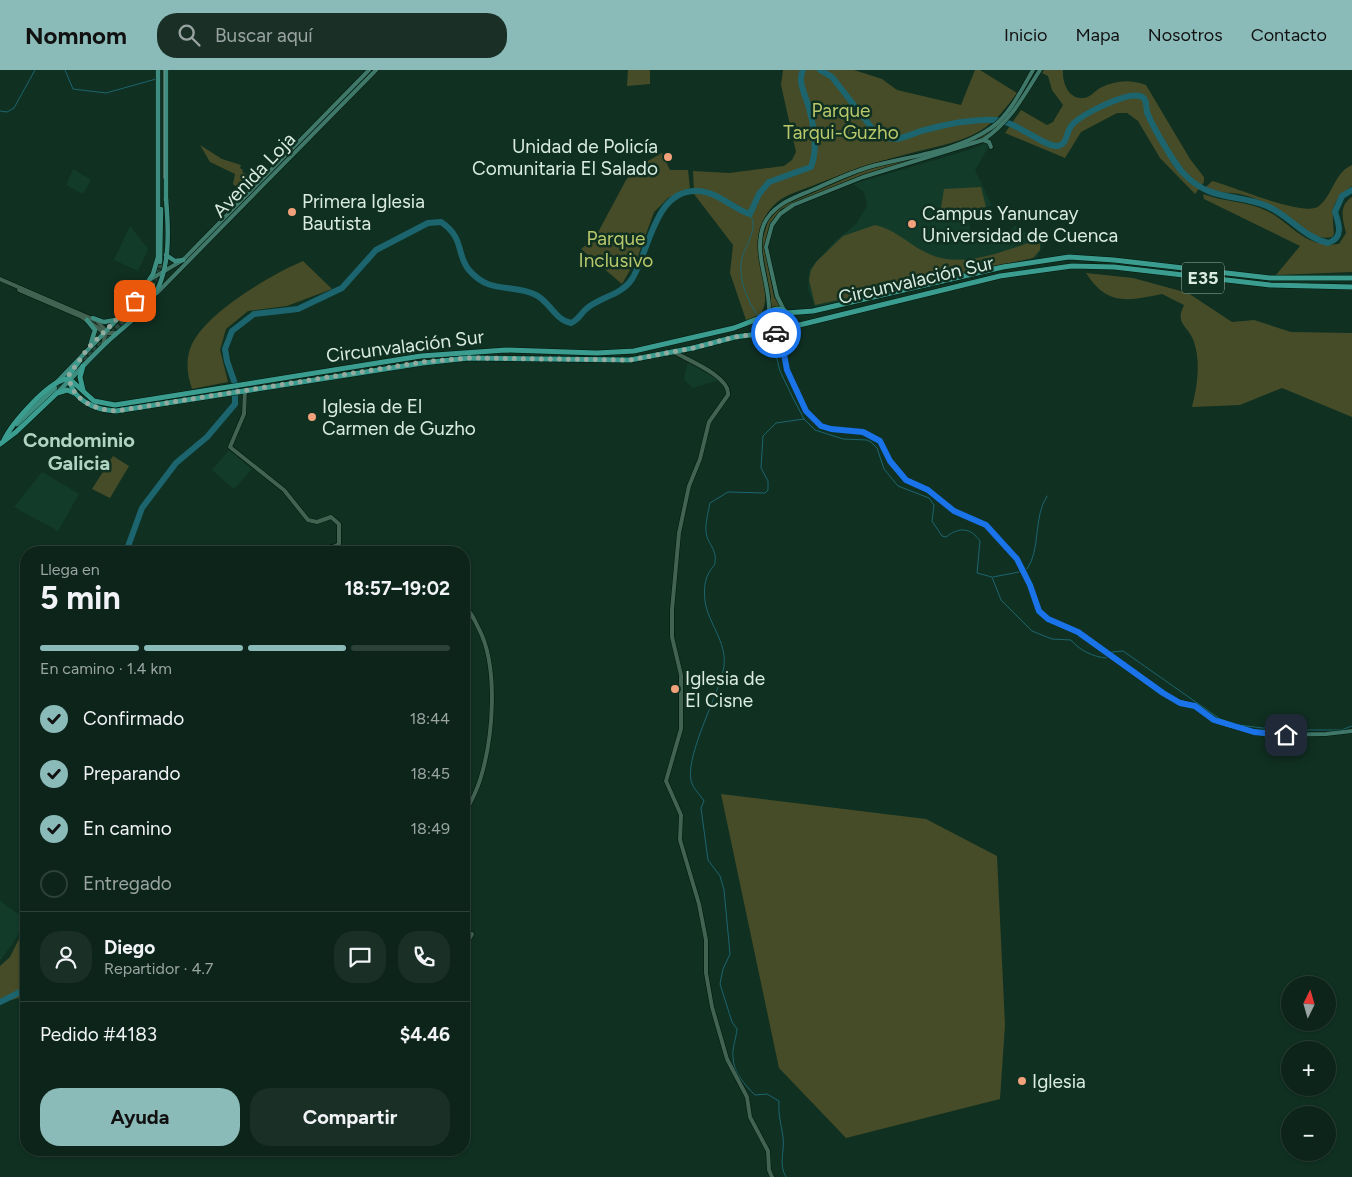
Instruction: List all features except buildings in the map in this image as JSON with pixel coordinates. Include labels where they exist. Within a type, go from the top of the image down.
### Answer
[{"type":"highway","name":"Circunvalación Sur","points":[[78,396],[94,408],[116,411],[225,390],[241,384],[421,356],[470,351],[597,353],[634,351],[734,328],[776,310],[786,313],[813,311],[1003,267],[1069,257],[1107,259],[1270,278],[1342,279],[1352,277]]},
{"type":"highway","name":"Circunvalación Sur","points":[[69,380],[94,401],[115,405],[225,390],[244,390],[423,362],[469,358],[610,361],[673,352],[735,337],[781,332],[787,328],[1000,276],[1072,266],[1114,268],[1270,285],[1352,287]]},
{"type":"highway","points":[[786,313],[790,321],[787,328]]},
{"type":"highway","points":[[768,314],[767,324],[774,332]]},
{"type":"highway","points":[[78,396],[72,389],[69,375],[80,360]]},
{"type":"highway","points":[[83,366],[80,377],[85,395]]},
{"type":"highway","points":[[2,442],[63,380],[69,380]]},
{"type":"highway","name":"E35","points":[[55,389],[67,390],[78,396]]},
{"type":"main road","points":[[69,380],[99,350],[134,320],[152,298],[163,271],[166,255],[166,70]]},
{"type":"main road","name":"Avenida Loja","points":[[151,279],[182,260],[266,177],[369,70]]},
{"type":"main road","name":"Avenida Loja","points":[[152,298],[376,70]]},
{"type":"main road","points":[[768,314],[769,298],[763,269],[760,239],[767,219],[779,206],[866,168],[974,139],[995,125],[1033,70]]},
{"type":"main road","points":[[786,313],[777,296],[766,248],[772,225],[780,214],[793,205],[863,177],[984,140],[999,129],[1010,117],[1040,70]]},
{"type":"main road","points":[[88,348],[119,318],[151,279],[158,257],[158,72]]},
{"type":"main road","points":[[984,140],[989,142],[991,147]]},
{"type":"main road","points":[[158,178],[162,224],[161,262],[166,199]]},
{"type":"main road","points":[[166,255],[175,260],[182,260]]},
{"type":"main road","points":[[134,320],[153,285]]},
{"type":"main road","points":[[90,319],[104,322],[119,318]]},
{"type":"main road","points":[[55,389],[80,360],[93,340],[95,330],[90,319]]},
{"type":"main road","points":[[787,328],[781,338],[787,370],[806,411],[821,426],[831,429],[863,432],[880,441],[890,461],[906,480],[928,490],[954,511],[986,525],[1017,559],[1030,585],[1039,611],[1048,619],[1078,632],[1168,697],[1180,703],[1195,706],[1214,720],[1267,735],[1326,734],[1352,731]]},
{"type":"main road","points":[[774,332],[782,344]]},
{"type":"street","points":[[0,280],[102,324],[106,332],[106,340],[99,350]]},
{"type":"street","points":[[106,332],[116,334],[123,330]]},
{"type":"street","points":[[689,360],[687,351],[693,348]]},
{"type":"street","points":[[673,352],[726,383],[729,390],[728,395],[709,422],[700,459],[688,486],[682,518],[672,610],[672,637],[681,675],[681,729],[666,781],[681,815],[680,840],[703,922],[706,940],[706,973],[712,1007],[727,1059],[747,1098],[753,1123],[768,1151],[769,1170],[772,1177]]},
{"type":"street","points":[[244,390],[244,414],[230,447],[284,490],[308,520],[317,522],[331,517],[339,524],[339,544],[336,546]]},
{"type":"street","points":[[470,613],[481,634],[488,660],[492,693],[480,779],[470,802]]},
{"type":"street","points":[[470,938],[472,934]]},
{"type":"shaded area","name":"Campus Yanuncay Universidad de Cuenca","points":[[988,142],[989,146],[975,170],[992,205],[966,215],[974,239],[1008,233],[1015,225],[1029,234],[1036,230],[1042,247],[1037,257],[815,307],[808,289],[809,270],[836,240],[856,224],[867,206],[864,192],[853,184],[969,150]]},
{"type":"shaded area","points":[[73,169],[91,180],[83,194],[66,185]]},
{"type":"shaded area","points":[[130,226],[148,249],[138,271],[114,260]]},
{"type":"shaded area","points":[[687,364],[719,380],[693,388],[684,380]]},
{"type":"shaded area","points":[[229,450],[252,469],[234,489],[212,470]]},
{"type":"shaded area","points":[[42,472],[79,494],[58,531],[14,507]]},
{"type":"shaded area","points":[[0,901],[20,915],[20,930],[0,961]]},
{"type":"green space","points":[[628,70],[650,70],[650,84],[627,86]]},
{"type":"green space","name":"Parque Tarqui-Guzho","points":[[783,70],[854,70],[882,79],[897,90],[961,105],[975,70],[980,70],[1017,93],[996,119],[971,136],[859,169],[794,193],[777,202],[763,221],[759,238],[765,301],[761,313],[752,321],[746,320],[730,273],[733,245],[694,194],[693,171],[729,173],[784,166],[792,160],[796,152],[781,85]]},
{"type":"green space","points":[[1044,70],[1063,70],[1067,89],[1078,98],[1086,98],[1100,88],[1117,82],[1135,82],[1146,85],[1190,159],[1204,177],[1204,182],[1195,194],[1160,158],[1138,121],[1127,113],[1117,113],[1081,132],[1065,158],[1005,133],[1021,110],[1047,125],[1053,122],[1063,105],[1052,90],[1048,76],[1042,73]]},
{"type":"green space","points":[[989,132],[976,142],[864,174],[781,209],[770,223],[764,247],[774,297],[781,308],[770,311],[771,297],[762,248],[768,221],[780,207],[866,170],[975,140]]},
{"type":"green space","points":[[200,145],[222,159],[241,165],[242,172],[247,175],[242,180],[244,183],[239,189],[233,184],[235,174],[210,162]]},
{"type":"green space","name":"Parque Inclusivo","points":[[662,153],[670,170],[688,170],[690,188],[668,198],[654,212],[638,256],[622,284],[581,249],[595,238],[626,180],[639,166]]},
{"type":"green space","points":[[1352,165],[1352,186],[1340,197],[1334,207],[1334,234],[1332,237],[1324,238],[1309,233],[1283,212],[1259,200],[1240,194],[1214,191],[1206,187],[1212,181],[1284,205],[1311,209],[1319,206],[1324,201],[1341,173]]},
{"type":"green space","points":[[981,187],[986,207],[940,214],[944,189]]},
{"type":"green space","points":[[1203,194],[1243,203],[1267,211],[1307,239],[1327,244],[1339,244],[1346,233],[1343,209],[1352,197],[1352,272],[1276,275],[1300,246],[1204,199]]},
{"type":"green space","points":[[875,225],[895,233],[925,252],[952,260],[996,254],[1037,240],[1040,244],[1040,250],[1033,258],[815,305],[809,280],[811,270],[816,262],[843,236]]},
{"type":"green space","points":[[303,261],[332,289],[287,306],[248,311],[226,329],[220,350],[228,382],[192,389],[188,372],[188,355],[192,344],[211,319],[242,295]]},
{"type":"green space","points":[[1086,273],[1133,278],[1188,293],[1232,322],[1254,320],[1291,332],[1352,333],[1352,417],[1282,388],[1240,405],[1192,407],[1198,367],[1194,342],[1181,321],[1181,312],[1184,305],[1162,294],[1119,299],[1102,291]]},
{"type":"green space","points":[[778,311],[785,314],[788,321],[785,328],[778,331],[771,328],[768,321],[771,314]]},
{"type":"green space","points":[[113,456],[129,466],[110,498],[92,489]]},
{"type":"green space","points":[[721,794],[926,819],[997,856],[1005,1025],[1000,1099],[846,1138],[779,1068]]},
{"type":"green space","points":[[20,937],[20,998],[0,1003],[0,966],[10,957]]},
{"type":"waterway","points":[[0,111],[7,112],[14,108],[35,70]]},
{"type":"waterway","points":[[65,70],[73,89],[106,93],[156,79]]},
{"type":"waterway","points":[[128,546],[142,508],[176,463],[207,437],[235,404],[235,384],[225,349],[232,331],[254,314],[298,309],[342,288],[376,250],[428,223],[441,222],[454,234],[465,264],[477,278],[493,286],[536,295],[557,315],[571,323],[590,306],[616,293],[632,279],[655,224],[662,211],[672,200],[683,193],[706,192],[750,214],[759,194],[769,182],[811,167],[814,153],[814,130],[801,84],[803,70]]},
{"type":"waterway","points":[[820,70],[832,77],[875,132],[893,139],[951,124],[978,120],[996,120],[1011,124],[1045,143],[1058,146],[1064,143],[1072,125],[1085,115],[1125,97],[1140,96],[1145,100],[1149,118],[1169,154],[1184,174],[1194,183],[1214,193],[1267,206],[1283,215],[1311,236],[1328,243],[1333,241],[1338,234],[1339,226],[1335,212],[1342,196],[1352,190]]},
{"type":"waterway","points":[[750,214],[753,226],[742,257],[741,277],[750,303],[757,315]]},
{"type":"waterway","points":[[773,343],[780,371],[792,396],[804,419],[815,430],[843,439],[867,440],[871,442],[877,448],[884,469],[898,486],[929,498],[934,505],[932,521],[942,536],[946,537],[960,530],[968,531],[976,536],[980,541],[977,573],[992,577],[1001,600],[1032,631],[1052,639],[1071,640],[1087,652],[1106,658]]},
{"type":"waterway","points":[[786,1177],[782,1168],[783,1142],[779,1101],[767,1094],[755,1095],[740,1078],[735,1068],[733,1050],[737,1029],[732,1022],[720,984],[723,969],[730,954],[724,890],[720,876],[708,860],[701,808],[704,801],[693,786],[690,775],[696,745],[724,666],[723,649],[705,601],[706,582],[708,574],[714,565],[715,558],[706,533],[710,503],[728,492],[765,493],[768,490],[768,481],[761,468],[763,436],[776,423],[804,419]]},
{"type":"waterway","points":[[1027,569],[1034,553],[1040,514],[1047,496]]},
{"type":"waterway","points":[[993,577],[1019,572]]},
{"type":"waterway","points":[[1112,652],[1123,651],[1220,719],[1232,723]]},
{"type":"waterway","points":[[1238,725],[1263,728],[1294,727],[1301,730],[1341,730],[1352,726]]},
{"type":"waterway","points":[[0,1002],[20,992]]},
{"type":"tunnel","points":[[152,286],[162,262]]},
{"type":"tunnel","points":[[141,299],[152,282]]},
{"type":"tunnel","points":[[103,343],[143,299]]},
{"type":"tunnel","points":[[79,364],[103,339]]},
{"type":"tunnel","points":[[56,389],[66,380]]},
{"type":"tram line","points":[[164,70],[164,178]]},
{"type":"way so far","points":[[135,301],[88,348],[69,375],[72,389],[94,408],[116,411],[423,362],[469,358],[630,360],[693,348],[735,337],[776,333]]},
{"type":"place","name":"Unidad de Policía Comunitaria El Salado","points":[[668,157]]},
{"type":"place","name":"Primera Iglesia Bautista","points":[[292,212]]},
{"type":"place","name":"Campus Yanuncay Universidad de Cuenca","points":[[912,224]]},
{"type":"place","name":"Iglesia de El Carmen de Guzho","points":[[312,417]]},
{"type":"place","name":"Iglesia de El Cisne","points":[[675,689]]},
{"type":"place","name":"Iglesia","points":[[1022,1081]]},
{"type":"district","name":"Condominio Galicia","points":[[79,452]]},
{"type":"route","points":[[776,333],[782,344],[787,370],[806,411],[821,426],[831,429],[863,432],[880,441],[890,461],[906,480],[928,490],[954,511],[986,525],[1017,559],[1030,585],[1039,611],[1048,619],[1056,625],[1078,632],[1163,693],[1180,703],[1195,706],[1214,720],[1267,735],[1286,735]]}]
